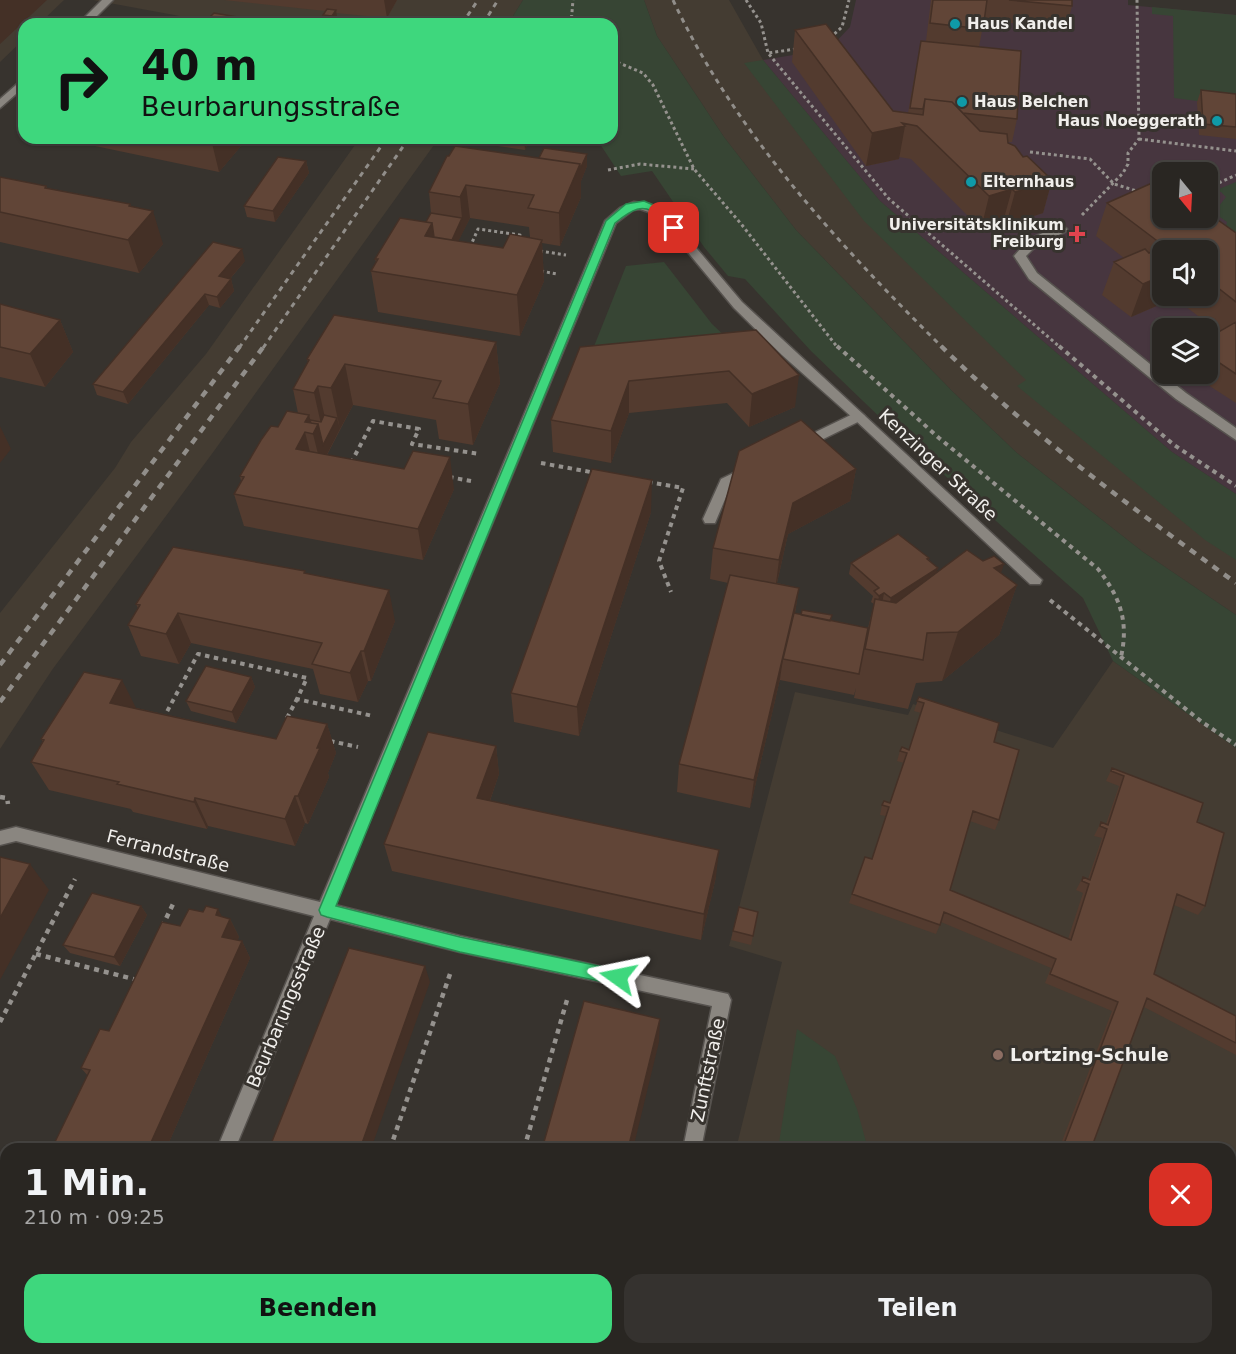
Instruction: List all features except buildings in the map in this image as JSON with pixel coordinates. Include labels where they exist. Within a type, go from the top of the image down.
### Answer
[{"type":"street","points":[[89,18],[108,0]]},
{"type":"street","points":[[0,105],[18,87]]},
{"type":"street","name":"Kenzinger Straße","points":[[629,206],[644,204],[661,213],[738,305],[786,352],[859,416],[1035,580]]},
{"type":"street","name":"Beurbarungsstraße","points":[[229,1143],[611,221],[629,206]]},
{"type":"street","points":[[1061,229],[1033,242],[1020,256],[1033,276],[1181,396],[1236,435]]},
{"type":"street","points":[[788,452],[859,416]]},
{"type":"street","points":[[711,519],[726,482],[757,467]]},
{"type":"street","name":"Ferrandstraße","points":[[0,838],[16,834],[327,910]]},
{"type":"street","name":"Zunftstraße","points":[[327,910],[460,944],[722,1000],[693,1143]]},
{"type":"path","points":[[572,18],[573,0]]},
{"type":"path","points":[[746,0],[761,22],[768,53],[889,199],[1174,445],[1236,486]]},
{"type":"path","points":[[828,39],[842,27],[849,0]]},
{"type":"path","points":[[1061,229],[1090,209],[1114,184],[1128,164],[1128,153],[1139,139],[1137,0]]},
{"type":"path","points":[[768,53],[800,49]]},
{"type":"path","points":[[618,63],[643,73],[653,85],[694,169],[742,225],[840,350],[939,438],[1103,575],[1114,588],[1124,614],[1127,636],[1121,657]]},
{"type":"path","points":[[1139,139],[1236,151]]},
{"type":"path","points":[[1030,152],[1090,159],[1114,184],[1142,192]]},
{"type":"path","points":[[608,170],[640,164],[694,169]]},
{"type":"path","points":[[1218,184],[1236,176]]},
{"type":"path","points":[[468,250],[478,229],[520,235],[514,247]]},
{"type":"path","points":[[536,251],[595,260]]},
{"type":"path","points":[[537,270],[587,278]]},
{"type":"path","points":[[350,465],[373,421],[419,429],[412,444],[604,474]]},
{"type":"path","points":[[419,454],[422,446]]},
{"type":"path","points":[[445,476],[502,486]]},
{"type":"path","points":[[638,480],[683,488],[659,561],[671,592]]},
{"type":"path","points":[[1035,580],[1051,602],[1202,722],[1236,745]]},
{"type":"path","points":[[160,724],[198,654],[307,678],[287,719]]},
{"type":"path","points":[[297,699],[404,723]]},
{"type":"path","points":[[326,740],[391,754]]},
{"type":"path","points":[[0,797],[7,798]]},
{"type":"path","points":[[0,1022],[89,852]]},
{"type":"path","points":[[161,928],[187,876]]},
{"type":"path","points":[[392,1143],[460,944]]},
{"type":"path","points":[[36,954],[136,980]]},
{"type":"path","points":[[526,1143],[576,968]]},
{"type":"path","points":[[131,991],[141,970]]},
{"type":"shaded area","points":[[0,0],[64,0],[45,18],[18,18],[18,45],[0,62]]},
{"type":"shaded area","points":[[93,0],[523,0],[512,18],[190,18]]},
{"type":"shaded area","points":[[644,0],[729,0],[763,60],[880,201],[1172,452],[1236,494],[1236,615],[1143,552],[1017,453],[953,392],[796,230],[724,137],[657,36]]},
{"type":"shaded area","name":"Universitätsklinikum Freiburg","points":[[856,0],[1128,0],[1128,5],[1236,15],[1236,494],[1172,452],[880,201],[763,60],[829,49],[850,27]]},
{"type":"shaded area","points":[[356,144],[435,144],[214,451],[52,670],[0,749],[0,613],[115,468],[131,442],[206,354]]},
{"type":"shaded area","name":"Lortzing-Schule","points":[[1113,661],[1236,748],[1236,1143],[737,1143],[782,962],[729,946],[795,692],[908,715],[913,704],[1053,748]]},
{"type":"green space","points":[[523,0],[644,0],[657,36],[724,137],[796,230],[953,392],[1017,453],[1143,552],[1236,615],[1236,748],[1113,661],[1083,598],[890,427],[811,351],[745,279],[728,276],[704,247],[652,171],[621,176],[600,144],[618,144],[618,18],[512,18]]},
{"type":"green space","points":[[1152,7],[1236,15],[1236,106],[1174,98],[1173,16],[1152,14]]},
{"type":"green space","points":[[763,60],[880,201],[1172,452],[1236,494],[1236,560],[1205,540],[1017,386],[1026,380],[864,221],[744,63]]},
{"type":"green space","points":[[1236,182],[1236,254],[1226,226],[1227,222],[1218,216],[1219,206],[1226,197],[1218,189]]},
{"type":"green space","points":[[664,262],[712,324],[742,352],[585,369],[626,266]]},
{"type":"green space","points":[[797,1029],[835,1056],[857,1109],[866,1143],[779,1143]]},
{"type":"railway","points":[[466,18],[478,0]]},
{"type":"railway","points":[[487,18],[498,0]]},
{"type":"railway","points":[[673,0],[698,49],[727,96],[792,185],[828,228],[941,346]]},
{"type":"railway","points":[[239,348],[383,144]]},
{"type":"railway","points":[[263,348],[405,144]]},
{"type":"railway","points":[[0,665],[240,346]]},
{"type":"railway","points":[[0,702],[264,346]]},
{"type":"railway","points":[[941,346],[975,379],[1047,441],[1236,583]]},
{"type":"place","name":"Haus Kandel","points":[[955,24]]},
{"type":"place","name":"Haus Belchen","points":[[962,102]]},
{"type":"place","name":"Haus Noeggerath","points":[[1217,121]]},
{"type":"place","name":"Elternhaus","points":[[971,182]]},
{"type":"place","name":"Universitätsklinikum Freiburg","points":[[1077,234]]},
{"type":"place","name":"Lortzing-Schule","points":[[998,1055]]},
{"type":"route","points":[[618,977],[460,944],[327,910],[513,459],[544,378],[611,221],[629,206],[644,204],[661,213],[674,228]]}]
